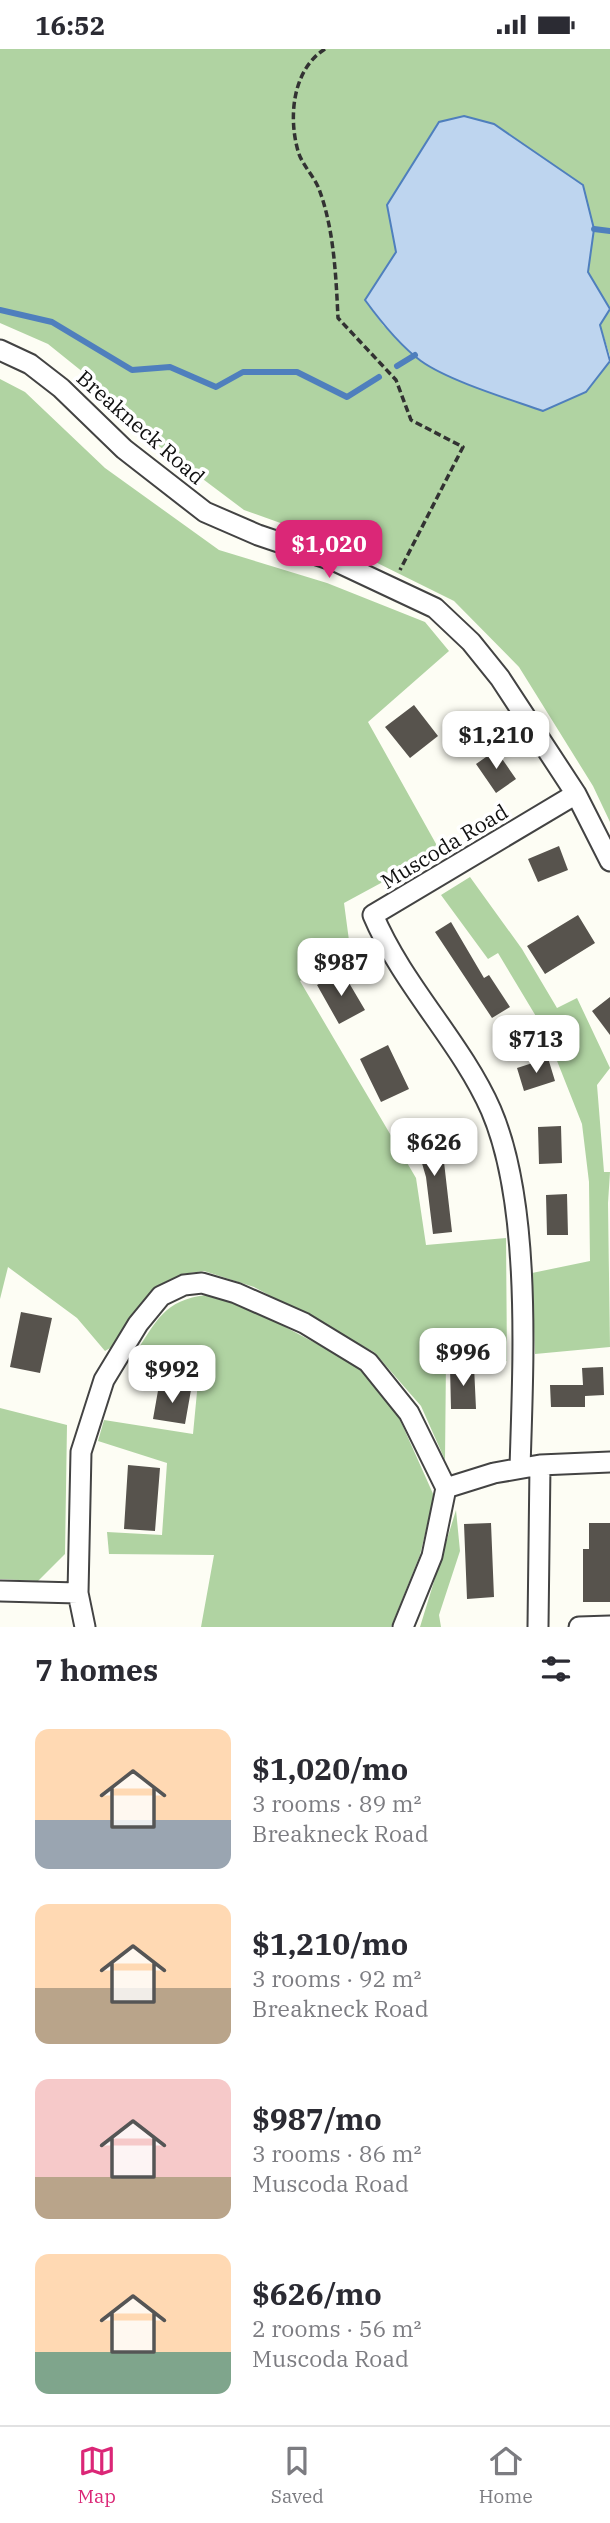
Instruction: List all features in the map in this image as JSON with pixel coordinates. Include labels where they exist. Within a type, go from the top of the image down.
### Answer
[{"type":"street","name":"Breakneck Road","points":[[0,350],[30,364],[61,388],[124,449],[205,512],[258,535],[335,561],[435,608],[471,642],[500,678],[576,794],[610,861]]},
{"type":"street","name":"Muscoda Road","points":[[520,1468],[523,1376],[518,1237],[510,1178],[491,1111],[386,947],[373,915],[576,794]]},
{"type":"street","points":[[85,1627],[78,1593],[81,1453],[101,1391],[138,1324],[161,1296],[184,1285],[202,1283],[236,1293],[304,1323],[368,1362],[409,1413],[446,1488],[432,1556],[403,1627]]},
{"type":"street","points":[[446,1488],[520,1468],[610,1462]]},
{"type":"street","points":[[538,1627],[540,1465]]},
{"type":"street","points":[[0,1591],[78,1593]]},
{"type":"street","points":[[579,1627],[610,1626]]},
{"type":"path","points":[[325,49],[310,59],[293,98],[298,152],[319,189],[336,268],[338,318],[396,380],[411,420],[463,447],[391,587]]},
{"type":"green space","points":[[0,49],[610,49],[610,309],[588,272],[594,229],[387,205],[396,252],[365,300],[383,325],[422,361],[586,392],[610,361],[610,822],[593,786],[519,667],[454,601],[339,544],[244,510],[147,437],[89,377],[48,344],[0,323]]},
{"type":"green space","points":[[610,310],[610,356],[600,325]]},
{"type":"green space","points":[[0,379],[25,392],[105,468],[219,550],[327,583],[425,622],[449,651],[368,722],[440,851],[344,903],[350,948],[300,981],[416,1178],[426,1245],[506,1238],[507,1361],[446,1360],[445,1460],[421,1406],[374,1352],[254,1287],[204,1271],[182,1274],[155,1287],[117,1344],[105,1351],[77,1318],[8,1267],[0,1299]]},
{"type":"green space","points":[[470,877],[522,949],[557,1008],[577,998],[610,1068],[597,1085],[604,1172],[610,1172],[610,1347],[535,1354],[532,1273],[590,1261],[589,1182],[582,1124],[546,1033],[498,953],[488,959],[441,895]]},
{"type":"green space","points":[[207,1295],[248,1307],[362,1368],[397,1413],[434,1496],[420,1555],[391,1627],[201,1627],[214,1555],[109,1554],[107,1532],[162,1535],[167,1463],[98,1441],[104,1420],[193,1434],[199,1371],[134,1355],[156,1322],[171,1307]]},
{"type":"green space","points":[[0,1408],[67,1425],[65,1554],[38,1581],[0,1579]]},
{"type":"green space","points":[[456,1510],[460,1551],[439,1615],[441,1627],[420,1627]]},
{"type":"water","points":[[464,116],[494,124],[583,185],[594,229],[588,272],[610,309],[600,325],[610,361],[586,392],[543,411],[463,382],[421,361],[384,325],[365,300],[396,252],[387,205],[439,122]]},
{"type":"building","points":[[414,705],[438,736],[410,758],[385,727]]},
{"type":"building","points":[[496,750],[516,779],[496,793],[476,764]]},
{"type":"building","points":[[559,846],[568,870],[538,882],[528,859]]},
{"type":"building","points":[[578,915],[595,943],[545,974],[527,946]]},
{"type":"building","points":[[451,922],[484,978],[489,975],[510,1007],[492,1018],[435,932]]},
{"type":"building","points":[[342,971],[365,1010],[339,1024],[317,985]]},
{"type":"building","points":[[610,997],[610,1035],[592,1011]]},
{"type":"building","points":[[388,1045],[409,1089],[381,1102],[360,1059]]},
{"type":"building","points":[[548,1058],[555,1081],[524,1091],[517,1068]]},
{"type":"building","points":[[432,1123],[444,1162],[452,1232],[433,1234],[426,1177],[412,1129]]},
{"type":"building","points":[[561,1126],[562,1163],[539,1164],[538,1127]]},
{"type":"building","points":[[567,1194],[568,1235],[547,1235],[546,1195]]},
{"type":"building","points":[[21,1312],[52,1318],[40,1373],[10,1367]]},
{"type":"building","points":[[474,1366],[476,1409],[451,1409],[450,1367]]},
{"type":"building","points":[[603,1367],[604,1395],[585,1396],[585,1407],[551,1407],[550,1385],[583,1385],[582,1368]]},
{"type":"building","points":[[159,1385],[191,1390],[185,1424],[153,1419]]},
{"type":"building","points":[[128,1465],[160,1468],[155,1531],[124,1529]]},
{"type":"building","points":[[491,1523],[494,1597],[467,1599],[464,1524]]},
{"type":"building","points":[[589,1523],[610,1523],[610,1602],[583,1602],[583,1549],[589,1549]]},
{"type":"waterway","points":[[594,229],[610,231]]},
{"type":"waterway","points":[[0,310],[52,322],[132,370],[170,367],[216,387],[243,372],[297,372],[347,397],[379,377]]},
{"type":"waterway","points":[[397,366],[415,355]]}]
